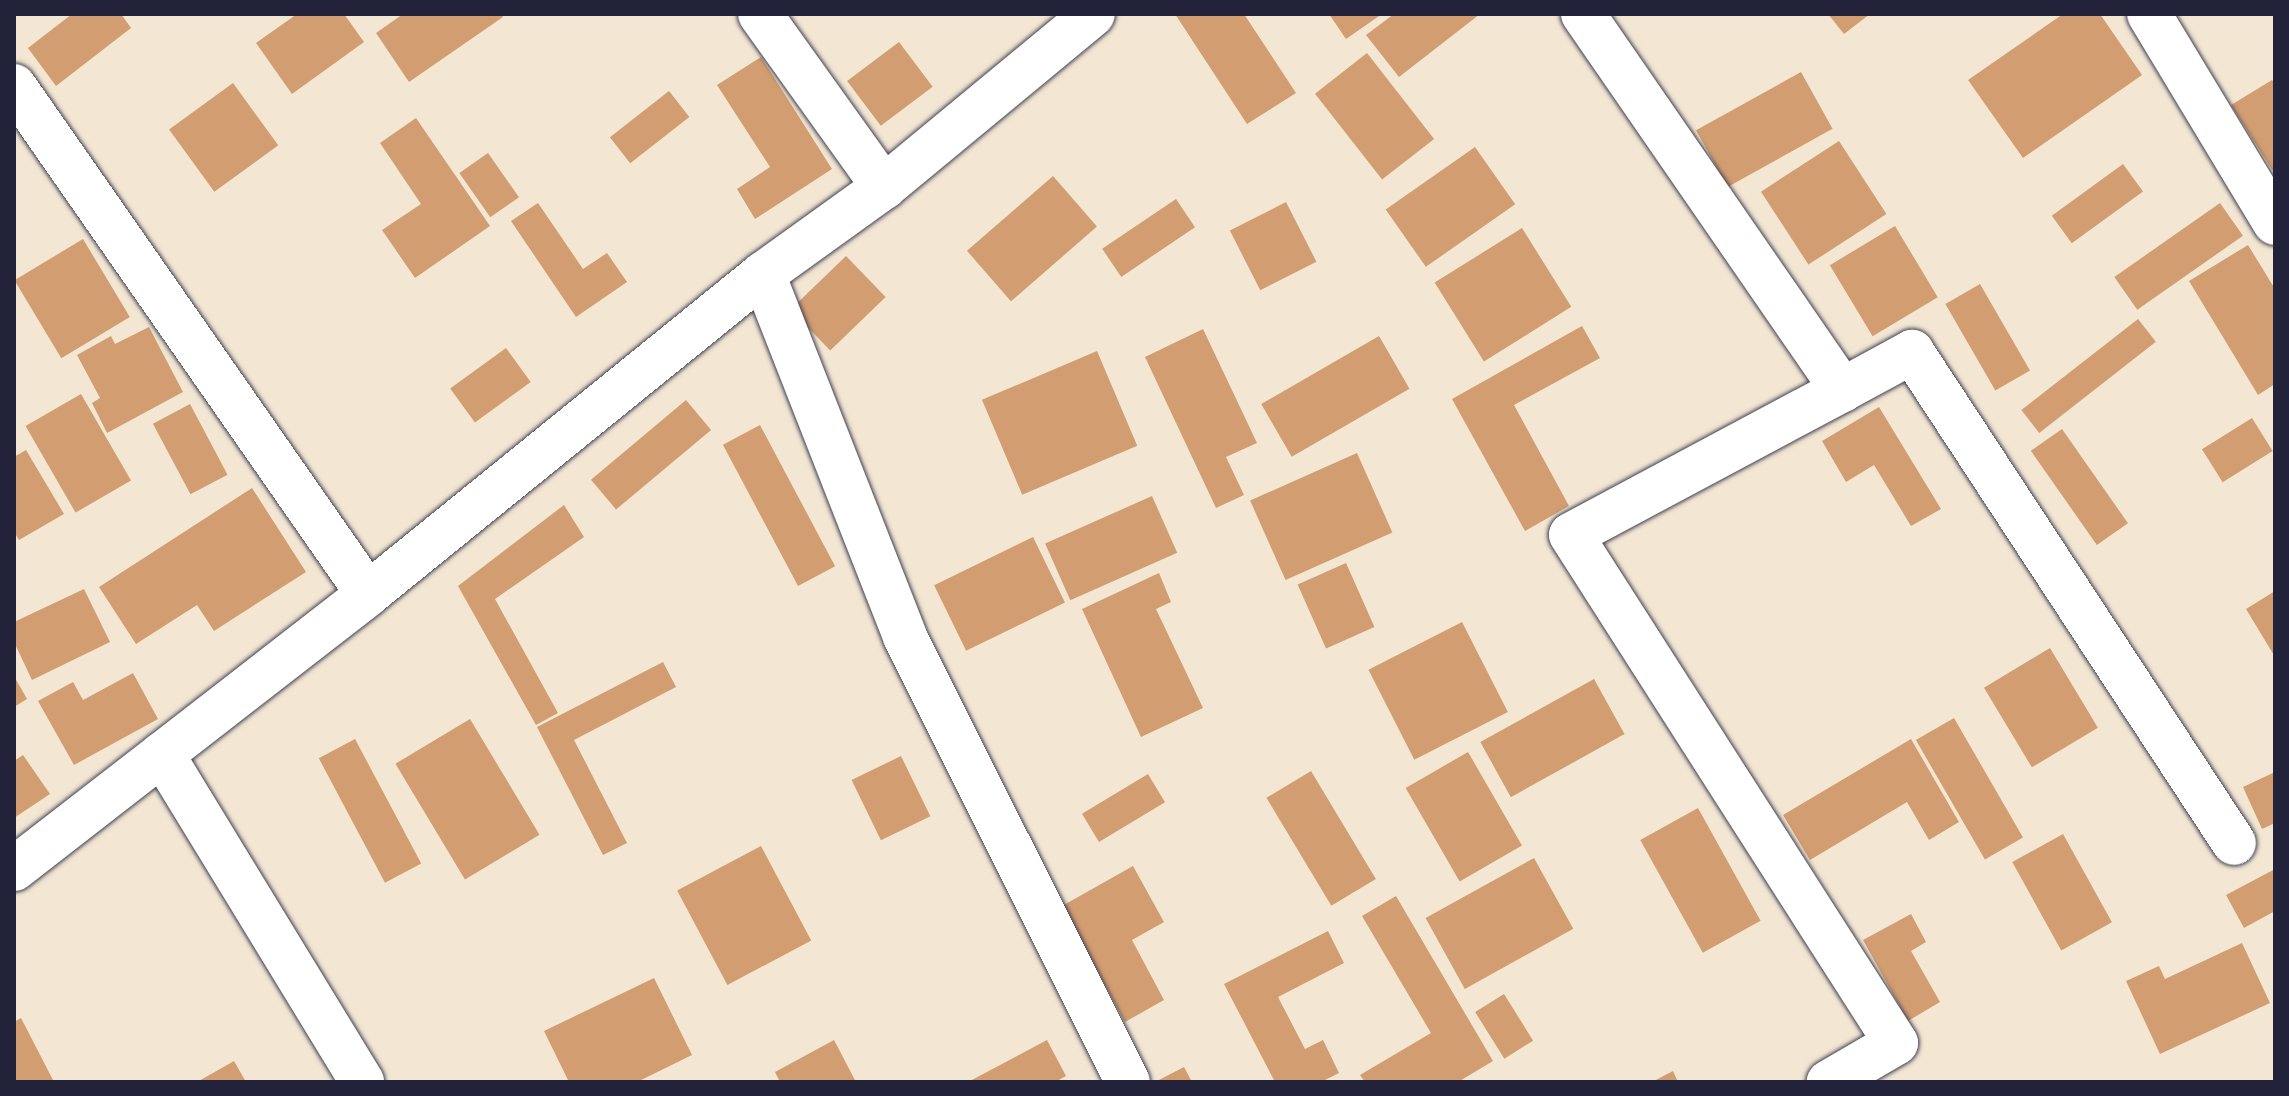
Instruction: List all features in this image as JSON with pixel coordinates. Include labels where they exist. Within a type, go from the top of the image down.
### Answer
[{"type":"street","points":[[760,14],[884,187]]},
{"type":"street","points":[[14,869],[368,594],[763,274],[884,187],[1093,14]]},
{"type":"street","points":[[1583,14],[1842,390]]},
{"type":"street","points":[[2149,14],[2275,223]]},
{"type":"street","points":[[14,86],[368,594]]},
{"type":"street","points":[[763,274],[905,637],[1128,1082]]},
{"type":"street","points":[[1829,1082],[1896,1043],[1571,535],[1912,352],[2234,843]]},
{"type":"street","points":[[162,754],[362,1082]]},
{"type":"building","points":[[72,14],[121,14],[131,28],[56,86],[28,48]]},
{"type":"building","points":[[297,14],[344,14],[364,42],[292,94],[256,43]]},
{"type":"building","points":[[403,14],[501,14],[503,17],[409,82],[376,33]]},
{"type":"building","points":[[1175,14],[1244,14],[1296,93],[1247,124]]},
{"type":"building","points":[[1329,14],[1382,14],[1346,39]]},
{"type":"building","points":[[1394,14],[1480,14],[1399,77],[1366,35]]},
{"type":"building","points":[[1828,14],[1870,14],[1844,34]]},
{"type":"building","points":[[2063,14],[2100,14],[2142,75],[2023,158],[1968,80]]},
{"type":"building","points":[[899,42],[933,87],[881,126],[847,81]]},
{"type":"building","points":[[1367,53],[1434,139],[1382,180],[1315,94]]},
{"type":"building","points":[[761,57],[832,169],[755,219],[737,189],[770,167],[717,85]]},
{"type":"building","points":[[1801,72],[1833,129],[1728,187],[1696,130]]},
{"type":"building","points":[[2272,80],[2275,84],[2273,171],[2231,105]]},
{"type":"building","points":[[233,83],[278,145],[214,192],[169,129]]},
{"type":"building","points":[[669,91],[689,117],[630,163],[610,137]]},
{"type":"building","points":[[416,118],[490,226],[415,278],[382,230],[421,204],[380,143]]},
{"type":"building","points":[[1839,141],[1886,214],[1808,265],[1761,192]]},
{"type":"building","points":[[1475,147],[1515,204],[1426,267],[1386,210]]},
{"type":"building","points":[[488,153],[519,197],[490,217],[459,173]]},
{"type":"building","points":[[2123,164],[2143,192],[2072,243],[2052,216]]},
{"type":"building","points":[[1053,176],[1097,227],[1011,301],[967,251]]},
{"type":"building","points":[[1176,199],[1195,227],[1121,277],[1102,249]]},
{"type":"building","points":[[1286,202],[1316,262],[1260,290],[1230,231]]},
{"type":"building","points":[[538,203],[583,269],[607,253],[627,282],[576,317],[511,221]]},
{"type":"building","points":[[2220,203],[2243,236],[2137,310],[2114,277]]},
{"type":"building","points":[[1895,226],[1938,297],[1873,336],[1830,265]]},
{"type":"building","points":[[1522,228],[1571,307],[1484,361],[1435,283]]},
{"type":"building","points":[[83,239],[130,317],[61,358],[14,280]]},
{"type":"building","points":[[2248,245],[2275,289],[2275,384],[2258,395],[2189,281]]},
{"type":"building","points":[[846,256],[886,297],[830,350],[791,309]]},
{"type":"building","points":[[1980,284],[2030,371],[1995,391],[1945,304]]},
{"type":"building","points":[[2138,319],[2156,342],[2039,433],[2021,410]]},
{"type":"building","points":[[1582,326],[1600,358],[1514,405],[1569,506],[1525,531],[1452,399]]},
{"type":"building","points":[[149,327],[183,392],[107,433],[92,403],[100,398],[77,355],[111,336],[115,344]]},
{"type":"building","points":[[1203,329],[1257,443],[1226,457],[1244,495],[1216,508],[1145,357]]},
{"type":"building","points":[[1379,336],[1410,389],[1292,457],[1261,404]]},
{"type":"building","points":[[506,348],[531,382],[475,423],[450,389]]},
{"type":"building","points":[[1097,351],[1137,446],[1022,495],[982,400]]},
{"type":"building","points":[[81,394],[131,481],[76,513],[26,426]]},
{"type":"building","points":[[686,400],[711,430],[616,510],[591,480]]},
{"type":"building","points":[[190,404],[228,475],[190,494],[153,424]]},
{"type":"building","points":[[1879,407],[1941,509],[1911,526],[1874,465],[1846,482],[1822,441]]},
{"type":"building","points":[[2252,418],[2273,451],[2223,482],[2202,449]]},
{"type":"building","points":[[760,425],[835,566],[798,586],[723,445]]},
{"type":"building","points":[[2062,429],[2128,523],[2097,545],[2031,451]]},
{"type":"building","points":[[26,450],[64,514],[19,540],[14,532],[14,457]]},
{"type":"building","points":[[1357,453],[1392,532],[1286,580],[1250,501]]},
{"type":"building","points":[[252,488],[306,572],[214,631],[197,605],[136,644],[99,587]]},
{"type":"building","points":[[1152,496],[1177,553],[1070,600],[1045,544]]},
{"type":"building","points":[[564,505],[584,537],[495,599],[558,713],[536,725],[458,586]]},
{"type":"building","points":[[1033,537],[1065,603],[966,651],[934,585]]},
{"type":"building","points":[[1346,563],[1374,627],[1326,649],[1298,585]]},
{"type":"building","points":[[1159,573],[1171,602],[1156,609],[1203,708],[1141,737],[1082,609]]},
{"type":"building","points":[[84,589],[110,642],[32,680],[14,642],[14,622]]},
{"type":"building","points":[[2275,591],[2275,657],[2246,609]]},
{"type":"building","points":[[1462,622],[1508,712],[1414,760],[1368,670]]},
{"type":"building","points":[[2050,648],[2098,728],[2032,767],[1984,688]]},
{"type":"building","points":[[663,662],[676,687],[574,740],[627,843],[603,855],[537,727]]},
{"type":"building","points":[[133,673],[158,719],[74,765],[38,701],[73,682],[83,700]]},
{"type":"building","points":[[14,676],[27,699],[14,707]]},
{"type":"building","points":[[1594,679],[1625,734],[1511,797],[1480,742]]},
{"type":"building","points":[[1954,718],[2023,838],[1985,860],[1916,740]]},
{"type":"building","points":[[470,719],[540,835],[465,880],[395,764]]},
{"type":"building","points":[[355,739],[421,863],[385,883],[319,758]]},
{"type":"building","points":[[1911,739],[1959,822],[1929,840],[1907,802],[1810,860],[1783,815]]},
{"type":"building","points":[[1468,752],[1522,846],[1460,882],[1406,788]]},
{"type":"building","points":[[23,755],[50,794],[14,818],[14,761]]},
{"type":"building","points":[[901,756],[930,816],[881,840],[852,780]]},
{"type":"building","points":[[1311,771],[1376,879],[1331,906],[1266,798]]},
{"type":"building","points":[[2275,772],[2275,823],[2262,829],[2243,787]]},
{"type":"building","points":[[1148,774],[1165,802],[1099,842],[1082,814]]},
{"type":"building","points":[[1698,808],[1761,921],[1703,953],[1640,840]]},
{"type":"building","points":[[2063,834],[2112,922],[2061,950],[2012,862]]},
{"type":"building","points":[[761,846],[811,940],[727,985],[677,891]]},
{"type":"building","points":[[1534,858],[1573,929],[1465,989],[1426,918]]},
{"type":"building","points":[[1133,866],[1164,922],[1132,940],[1164,1000],[1125,1022],[1062,906]]},
{"type":"building","points":[[2275,869],[2275,911],[2244,928],[2226,895]]},
{"type":"building","points":[[1396,896],[1493,1061],[1458,1082],[1365,1082],[1360,1075],[1431,1033],[1362,916]]},
{"type":"building","points":[[1911,914],[1926,942],[1911,951],[1940,1002],[1908,1021],[1863,940]]},
{"type":"building","points":[[1328,931],[1344,963],[1278,997],[1305,1049],[1323,1040],[1339,1073],[1321,1082],[1275,1082],[1224,984]]},
{"type":"building","points":[[2242,943],[2270,1003],[2160,1054],[2126,981],[2159,966],[2165,979]]},
{"type":"building","points":[[654,978],[692,1055],[637,1082],[569,1082],[544,1031]]},
{"type":"building","points":[[1504,994],[1533,1041],[1504,1059],[1475,1012]]},
{"type":"building","points":[[21,1018],[54,1082],[14,1082],[14,1022]]},
{"type":"building","points":[[834,1040],[856,1082],[780,1082],[775,1072]]},
{"type":"building","points":[[1047,1040],[1066,1076],[1055,1082],[968,1082]]},
{"type":"building","points":[[234,1061],[246,1082],[197,1082]]},
{"type":"building","points":[[1184,1067],[1192,1082],[1155,1082]]},
{"type":"building","points":[[1673,1071],[1678,1082],[1652,1082]]}]
